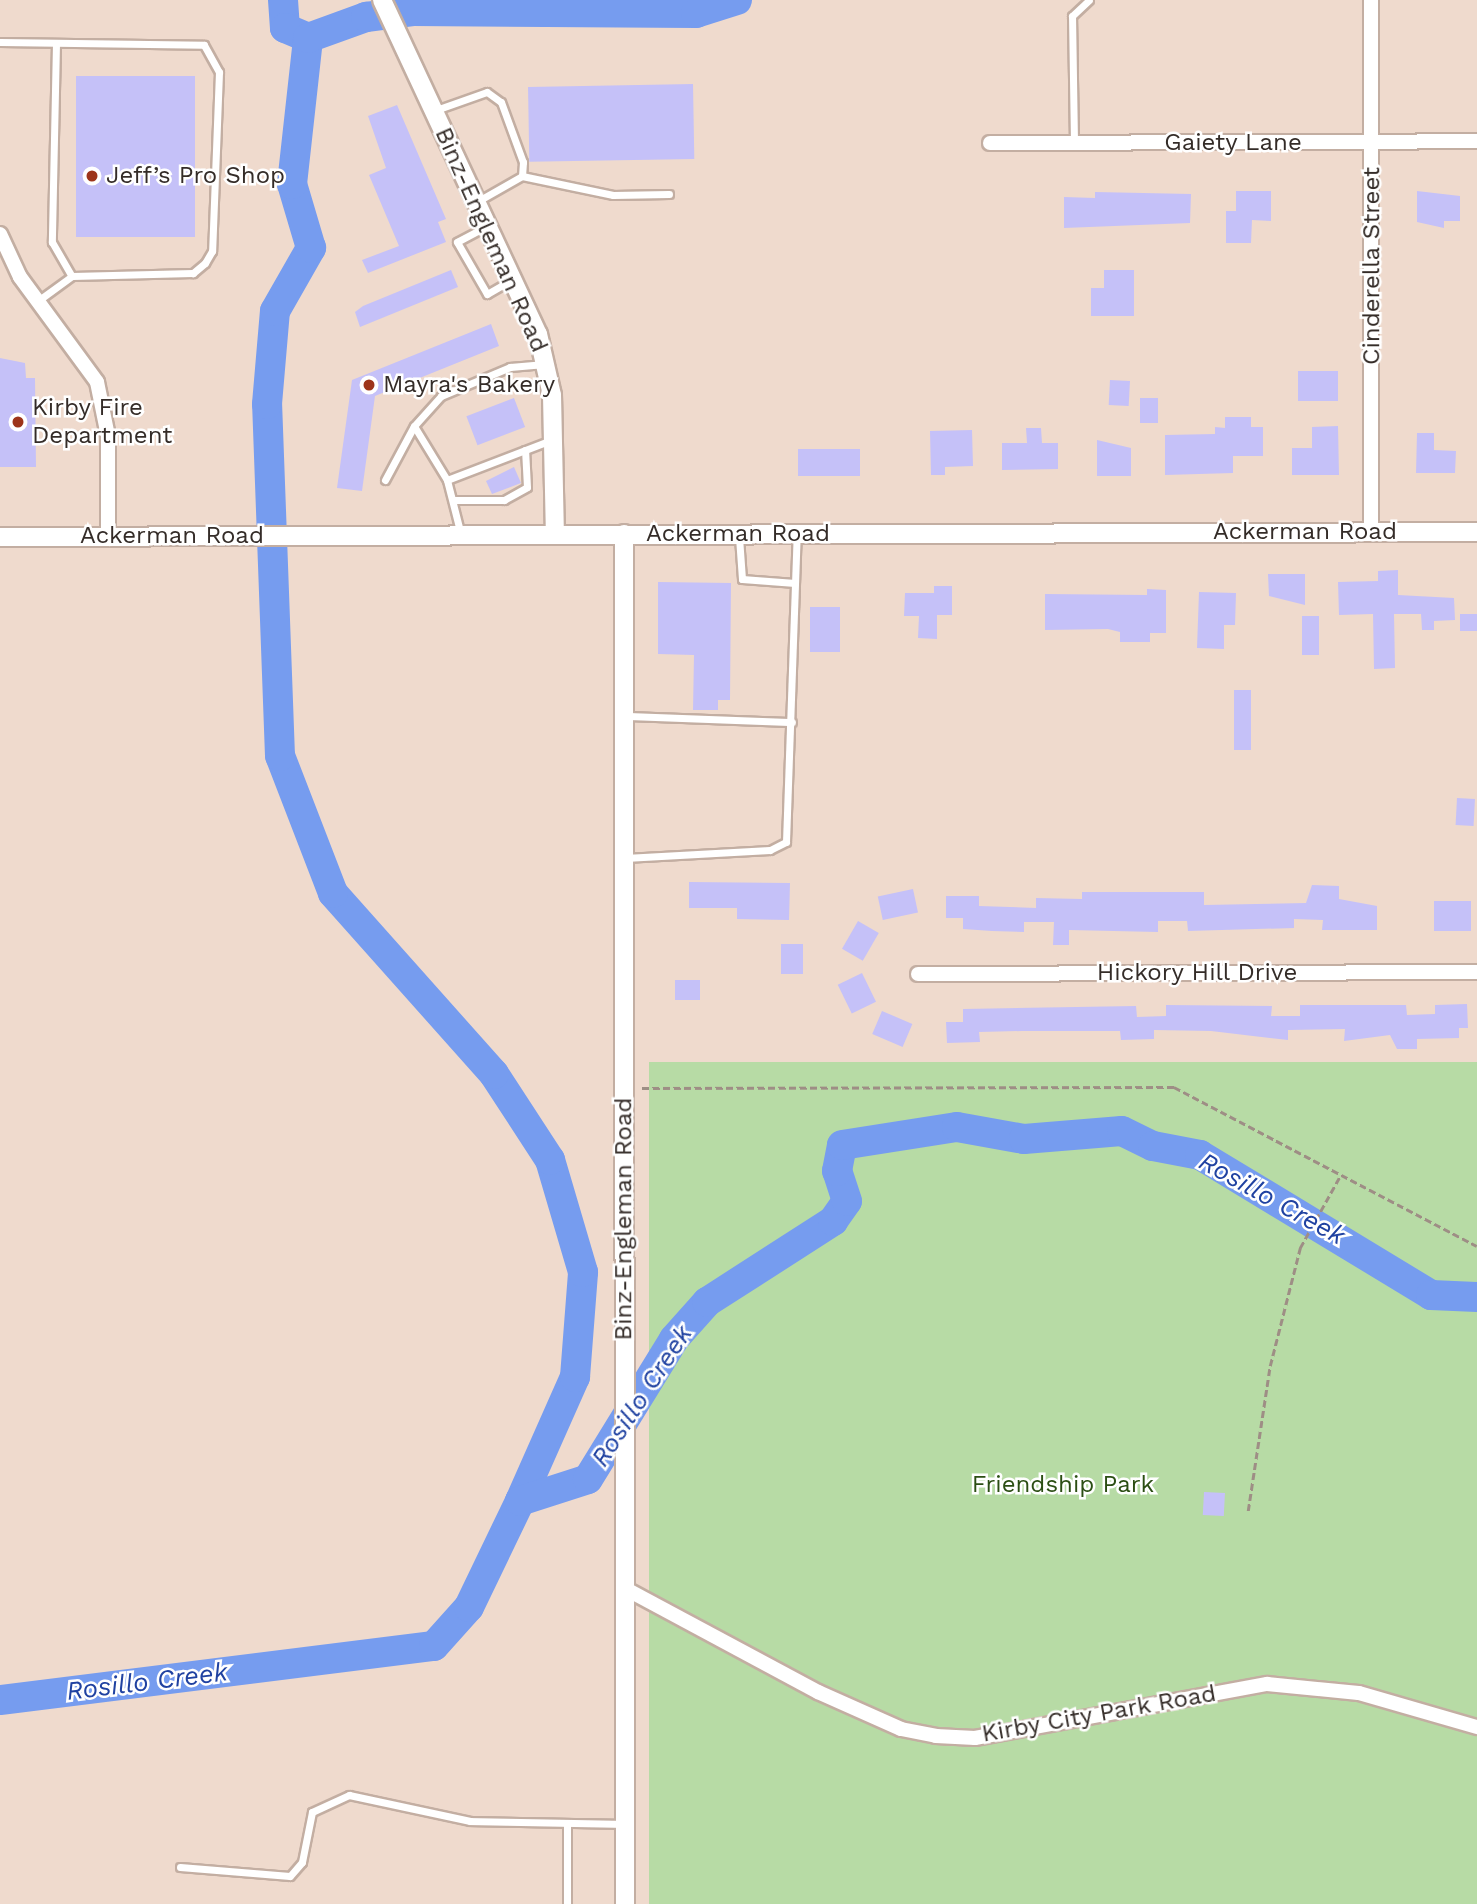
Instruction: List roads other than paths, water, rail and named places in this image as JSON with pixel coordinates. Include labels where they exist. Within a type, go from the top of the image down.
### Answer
[{"type":"street","name":"Binz-Engleman Road","points":[[382,0],[405,54],[514,279],[547,364],[555,438],[555,534]]},
{"type":"street","name":"Cinderella Street","points":[[1371,0],[1371,532]]},
{"type":"street","name":"Gaiety Lane","points":[[990,143],[1477,141]]},
{"type":"street","points":[[0,234],[39,300],[81,356],[104,406],[108,536]]},
{"type":"street","name":"Ackerman Road","points":[[0,537],[1477,531]]},
{"type":"street","name":"Binz-Engleman Road","points":[[624,534],[625,1904]]},
{"type":"street","name":"Hickory Hill Drive","points":[[918,974],[1477,972]]},
{"type":"street","name":"Kirby City Park Road","points":[[624,1588],[818,1692],[901,1729],[936,1736],[975,1738],[1267,1684],[1359,1693],[1477,1727]]},
{"type":"lane","points":[[1074,143],[1072,16],[1089,0]]},
{"type":"lane","points":[[0,42],[204,45],[219,72],[212,251],[205,263],[193,274],[72,276],[39,300]]},
{"type":"lane","points":[[56,43],[52,243],[72,276]]},
{"type":"lane","points":[[433,111],[480,92],[494,94],[523,162],[522,176]]},
{"type":"lane","points":[[476,201],[522,176],[613,195],[669,194]]},
{"type":"lane","points":[[488,226],[457,243],[487,293],[514,279]]},
{"type":"lane","points":[[385,480],[414,426],[441,396],[510,367],[547,364]]},
{"type":"lane","points":[[414,426],[447,480],[455,500],[461,535]]},
{"type":"lane","points":[[447,480],[555,438]]},
{"type":"lane","points":[[455,500],[504,500],[527,487],[525,450]]},
{"type":"lane","points":[[738,534],[741,579],[796,583]]},
{"type":"lane","points":[[624,858],[770,849],[786,842],[797,534]]},
{"type":"lane","points":[[624,716],[792,722]]},
{"type":"lane","points":[[180,1867],[290,1876],[302,1862],[312,1812],[349,1795],[470,1821],[566,1826],[625,1824]]},
{"type":"lane","points":[[566,1826],[567,1904]]},
{"type":"waterway","points":[[283,0],[285,28],[308,38]]},
{"type":"waterway","points":[[520,1501],[575,1377],[583,1272],[550,1160],[494,1074],[333,893],[280,756],[267,404],[275,311],[311,248],[292,184],[308,38],[366,17],[413,11],[696,13],[737,0]]},
{"type":"waterway","name":"Rosillo Creek","points":[[0,1700],[434,1646],[469,1607],[520,1501],[588,1479],[674,1339],[707,1302],[833,1221],[847,1201],[837,1171],[842,1145],[957,1127],[1024,1139],[1122,1131],[1153,1146],[1200,1155],[1431,1295],[1477,1297]]},
{"type":"place","name":"Jeff’s Pro Shop","points":[[92,176]]},
{"type":"place","name":"Mayra's Bakery","points":[[369,385]]},
{"type":"place","name":"Kirby Fire Department","points":[[18,422]]},
{"type":"park label","name":"Friendship Park","points":[[1063,1485]]}]
